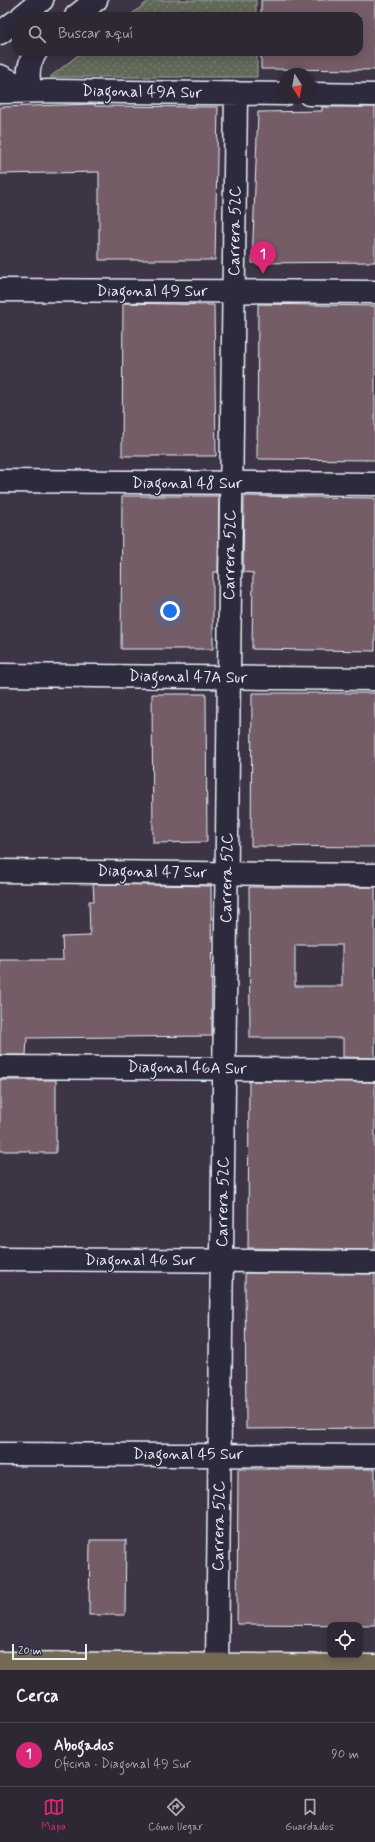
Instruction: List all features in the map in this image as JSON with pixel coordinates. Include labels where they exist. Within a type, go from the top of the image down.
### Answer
[{"type":"highway","points":[[0,1663],[375,1666]]},
{"type":"street","points":[[27,12],[42,0]]},
{"type":"street","points":[[81,12],[96,0]]},
{"type":"street","points":[[0,33],[12,24]]},
{"type":"street","points":[[31,91],[28,70],[33,56]]},
{"type":"street","points":[[0,76],[31,91]]},
{"type":"street","name":"Diagonal 49A Sur","points":[[0,92],[31,91],[279,94]]},
{"type":"street","name":"Carrera 52C","points":[[217,1664],[236,93]]},
{"type":"street","points":[[315,94],[375,95]]},
{"type":"street","name":"Diagonal 49 Sur","points":[[0,290],[375,292]]},
{"type":"street","name":"Diagonal 48 Sur","points":[[0,481],[375,484]]},
{"type":"street","name":"Diagonal 47A Sur","points":[[0,675],[375,679]]},
{"type":"street","name":"Diagonal 47 Sur","points":[[0,871],[375,875]]},
{"type":"street","name":"Diagonal 46A Sur","points":[[0,1066],[375,1070]]},
{"type":"street","name":"Diagonal 46 Sur","points":[[0,1259],[375,1262]]},
{"type":"street","name":"Diagonal 45 Sur","points":[[0,1454],[375,1456]]},
{"type":"green space","points":[[150,0],[256,0],[256,12],[134,12]]},
{"type":"green space","points":[[77,56],[257,56],[257,77],[50,77]]},
{"type":"building","points":[[261,0],[375,0],[375,70],[315,69],[315,68],[261,69],[261,56],[363,56],[363,12],[261,12]]},
{"type":"building","points":[[95,104],[95,106],[218,107],[215,260],[99,260],[99,172],[0,174],[0,107]]},
{"type":"building","points":[[322,107],[375,107],[375,262],[252,263],[258,112],[322,111]]},
{"type":"building","points":[[123,303],[214,305],[216,456],[122,456]]},
{"type":"building","points":[[258,304],[375,306],[375,460],[257,459]]},
{"type":"building","points":[[122,496],[219,496],[218,572],[213,572],[213,649],[121,649]]},
{"type":"building","points":[[244,497],[375,498],[375,651],[252,649],[253,573],[243,572]]},
{"type":"building","points":[[252,693],[375,693],[375,847],[251,846]]},
{"type":"building","points":[[152,694],[206,694],[207,842],[153,843]]},
{"type":"building","points":[[93,884],[211,886],[212,1036],[27,1038],[26,1055],[0,1055],[0,960],[63,960],[62,937],[90,936],[89,901],[94,901]]},
{"type":"building","points":[[249,887],[375,887],[375,1058],[343,1057],[343,1038],[250,1038]],"holes":[[[295,945],[342,945],[342,986],[295,986]]]},
{"type":"building","points":[[0,1080],[56,1080],[56,1153],[0,1151]]},
{"type":"building","points":[[249,1081],[375,1082],[375,1250],[248,1248]]},
{"type":"building","points":[[245,1273],[375,1274],[375,1428],[246,1429]]},
{"type":"building","points":[[238,1469],[375,1469],[375,1625],[363,1625],[363,1622],[327,1622],[327,1625],[237,1624]]},
{"type":"building","points":[[90,1540],[126,1540],[125,1615],[89,1615]]},
{"type":"place","name":"Abogados","points":[[263,274]]}]
